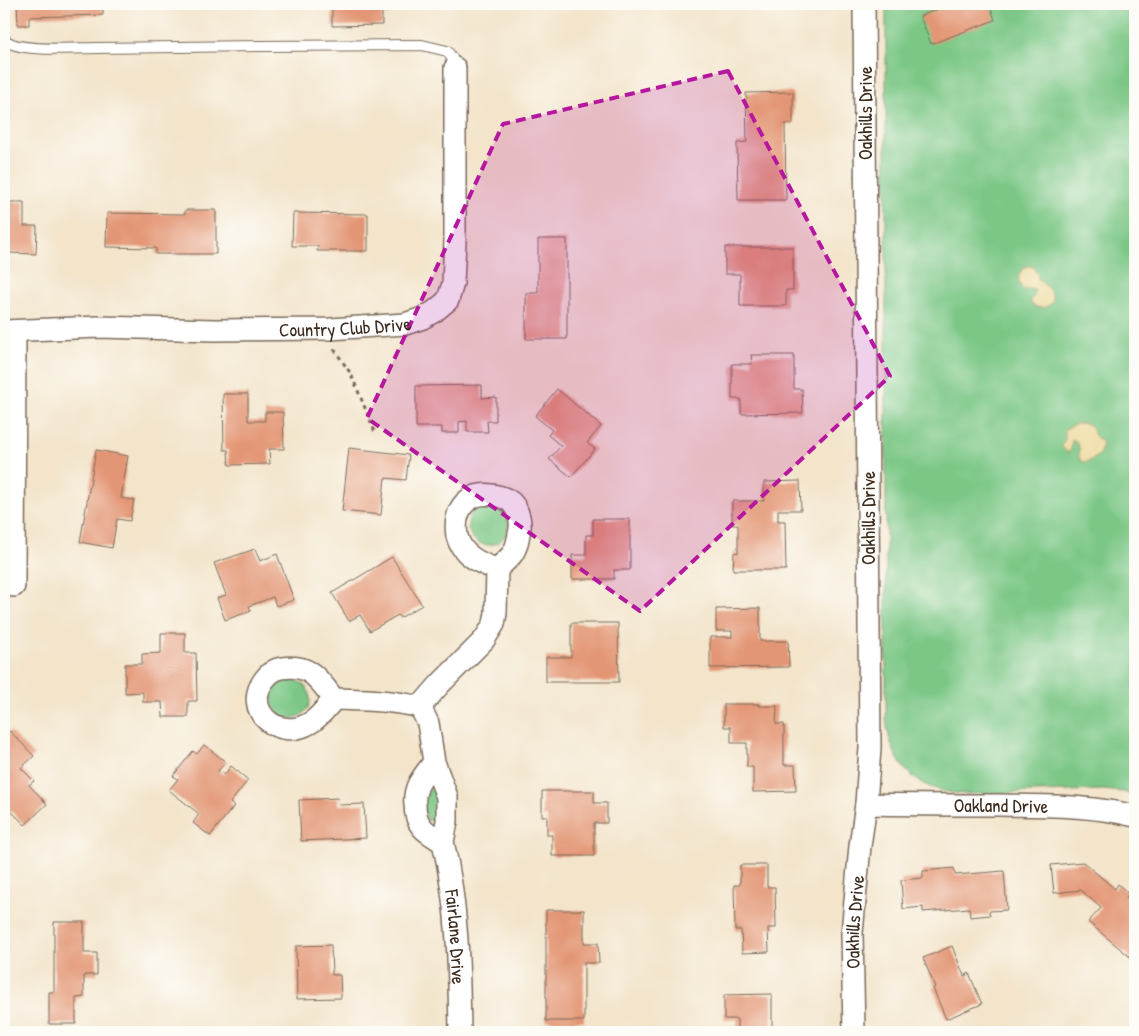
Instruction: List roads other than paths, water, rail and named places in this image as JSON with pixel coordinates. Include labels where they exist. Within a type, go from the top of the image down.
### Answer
[{"type":"street","name":"Oakhills Drive","points":[[854,1032],[852,933],[866,804],[870,738],[864,4]]},
{"type":"street","name":"Country Club Drive","points":[[10,331],[98,327],[215,330],[330,329],[405,324],[436,311],[448,300],[454,283],[455,68]]},
{"type":"street","points":[[10,331],[14,586]]},
{"type":"street","points":[[334,699],[385,700],[420,706],[484,640],[494,624],[496,613],[496,569]]},
{"type":"street","name":"Fairlane Drive","points":[[420,706],[428,723],[434,762],[447,797],[447,821],[443,842],[457,930],[460,1032]]},
{"type":"street","points":[[434,762],[418,785],[414,800],[415,814],[418,823],[430,835],[443,842]]},
{"type":"street","name":"Oakland Drive","points":[[866,804],[1057,806],[1101,809],[1135,816]]},
{"type":"lane","points":[[4,39],[7,43],[28,48],[49,49],[422,45],[447,51],[452,58],[455,68]]}]
